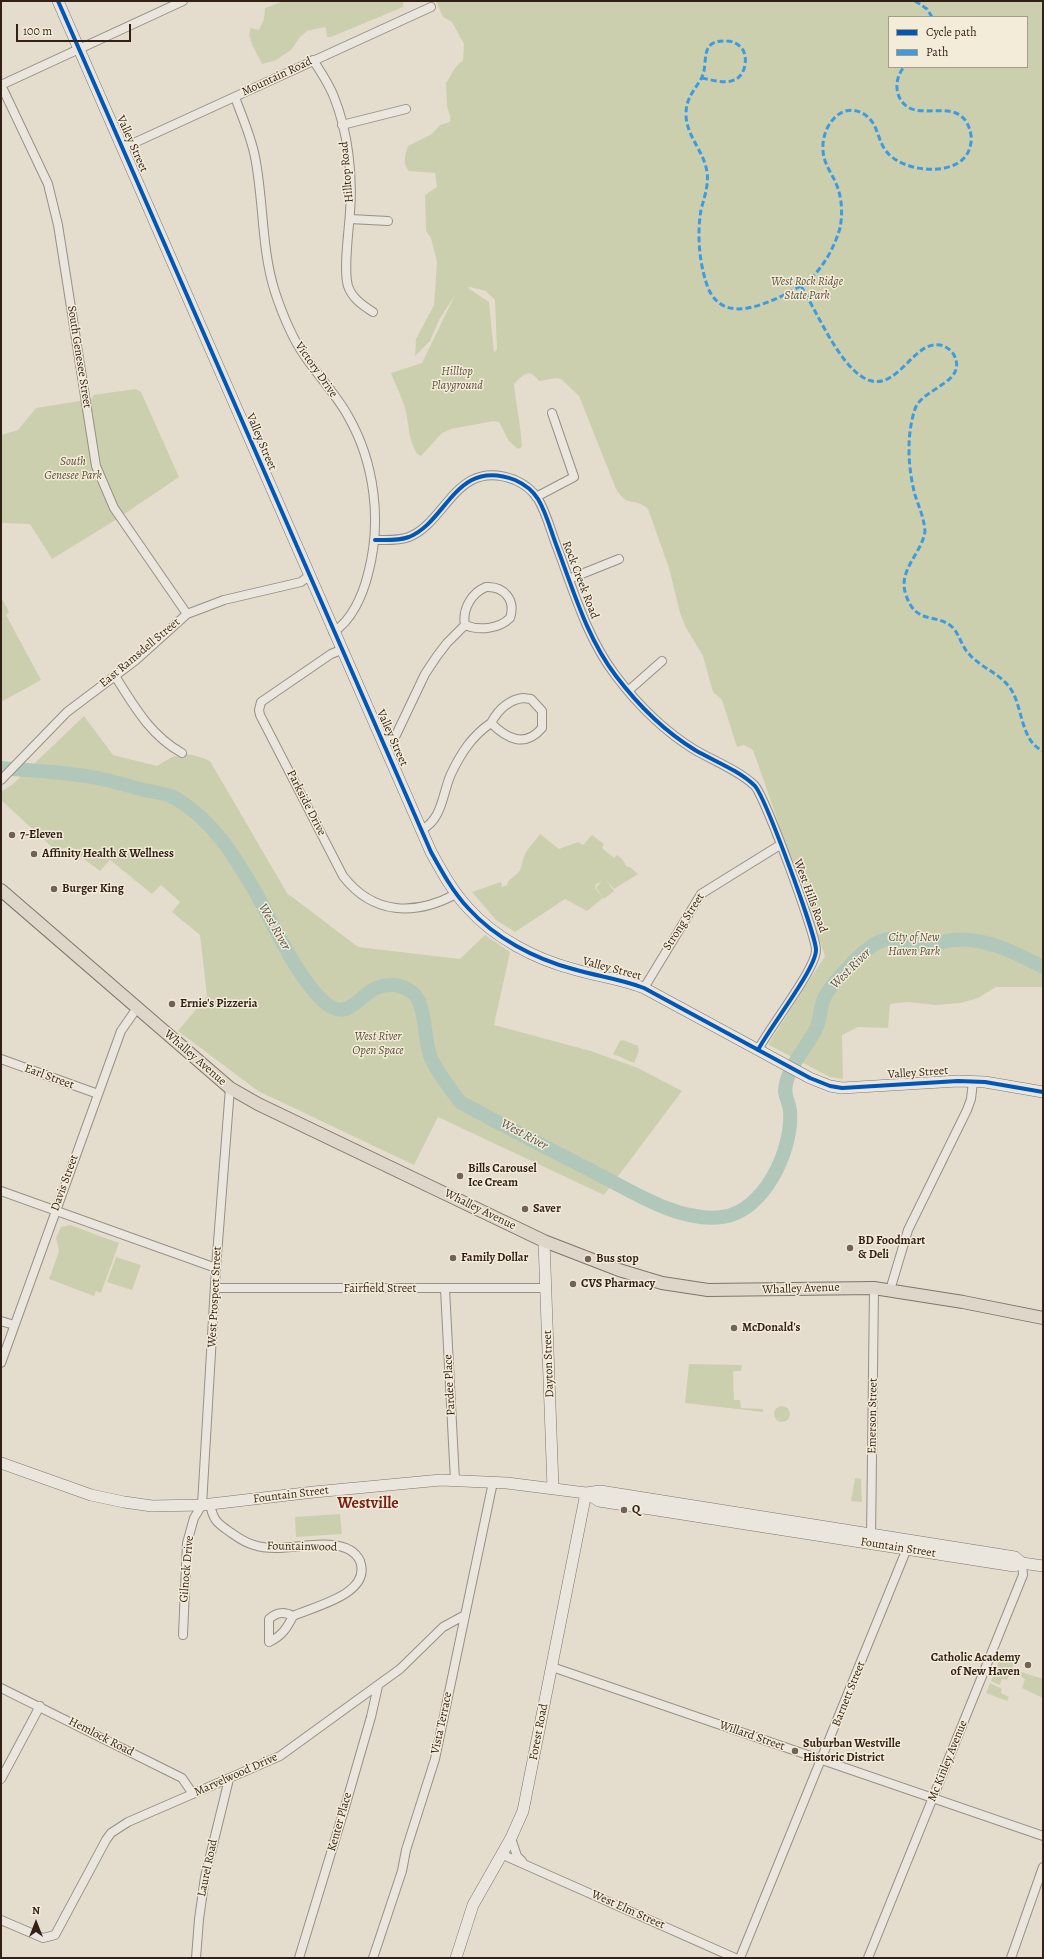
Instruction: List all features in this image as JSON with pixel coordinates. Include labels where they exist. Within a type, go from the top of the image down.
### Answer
[{"type":"main road","name":"Valley Street","points":[[58,1],[421,830],[440,868],[456,894],[469,910],[512,943],[541,958],[573,970],[626,982],[644,988],[810,1078],[830,1086],[842,1088],[939,1082],[973,1082],[1043,1092]]},
{"type":"main road","name":"Whalley Avenue","points":[[1,892],[230,1088],[258,1104],[544,1241],[619,1270],[662,1283],[693,1288],[757,1290],[874,1288],[1043,1318]]},
{"type":"main road","name":"Dayton Street","points":[[544,1241],[553,1488]]},
{"type":"main road","name":"Fountain Street","points":[[1,1464],[59,1485],[124,1502],[152,1506],[206,1504],[412,1482],[493,1482],[586,1493],[599,1501],[672,1507],[908,1545],[1015,1557],[1022,1562],[1043,1566]]},
{"type":"main road","name":"Forest Road","points":[[456,1958],[473,1904],[520,1820],[586,1493]]},
{"type":"street","points":[[1,85],[183,1]]},
{"type":"street","name":"Mountain Road","points":[[123,148],[431,7]]},
{"type":"street","name":"Hilltop Road","points":[[313,60],[331,90],[342,125],[352,193],[348,285],[359,303],[373,312]]},
{"type":"street","name":"South Genesee Street","points":[[1,85],[48,184],[58,225],[96,466],[114,508],[187,614]]},
{"type":"street","name":"Victory Drive","points":[[235,97],[245,123],[255,158],[264,239],[275,293],[297,344],[348,415],[368,462],[373,492],[375,540],[366,582],[358,602],[344,624],[333,632]]},
{"type":"street","name":"Hilltop Road","points":[[342,125],[406,109]]},
{"type":"street","name":"Hilltop Road","points":[[350,219],[388,221]]},
{"type":"street","points":[[536,497],[574,477],[552,414]]},
{"type":"street","name":"Rock Creek Road","points":[[375,540],[401,540],[416,534],[423,529],[463,486],[482,477],[500,477],[514,480],[522,484],[536,497],[589,630],[609,666],[628,691],[657,721],[675,736],[757,786]]},
{"type":"street","name":"Rock Creek Road","points":[[569,579],[619,559]]},
{"type":"street","name":"East Ramsdell Street","points":[[2,780],[67,712],[149,649],[187,614],[224,600],[301,582],[309,576]]},
{"type":"street","points":[[384,744],[396,735],[425,674],[437,656],[447,643],[465,625],[464,612],[474,594],[480,589],[486,587],[496,587],[506,593],[510,598],[512,612],[506,622],[500,626],[480,628],[465,625]]},
{"type":"street","name":"Parkside Drive","points":[[341,650],[331,654],[261,702],[259,710],[260,715],[343,876],[362,896],[373,903],[393,909],[410,909],[439,902],[456,894]]},
{"type":"street","points":[[628,691],[662,661]]},
{"type":"street","points":[[115,676],[146,723],[167,744],[182,753]]},
{"type":"street","points":[[421,830],[431,825],[436,819],[451,775],[468,745],[476,734],[491,723],[504,706],[516,699],[531,699],[542,711],[542,728],[536,735],[520,740],[507,737],[491,723]]},
{"type":"street","name":"West Hills Road","points":[[757,786],[813,933],[816,950],[812,966],[758,1050]]},
{"type":"street","name":"Strong Street","points":[[644,988],[701,894],[780,845]]},
{"type":"street","name":"Davis Street","points":[[1,1363],[121,1031],[137,1008]]},
{"type":"street","name":"Earl Street","points":[[1,1059],[98,1094]]},
{"type":"street","points":[[890,1290],[908,1230],[967,1110],[971,1099],[973,1082]]},
{"type":"street","name":"West Prospect Street","points":[[206,1504],[216,1268],[230,1088]]},
{"type":"street","points":[[1,1191],[216,1268]]},
{"type":"street","name":"Fairfield Street","points":[[215,1288],[546,1288]]},
{"type":"street","name":"Emerson Street","points":[[871,1539],[874,1288]]},
{"type":"street","name":"Pardee Place","points":[[445,1289],[456,1481]]},
{"type":"street","points":[[1,1321],[14,1325]]},
{"type":"street","name":"Vista Terrace","points":[[373,1958],[402,1871],[406,1850],[434,1759],[493,1482]]},
{"type":"street","name":"Fountainwood","points":[[206,1504],[212,1517],[221,1526],[254,1546],[282,1547],[332,1545],[350,1549],[358,1557],[362,1566],[362,1576],[357,1584],[343,1596],[293,1616]]},
{"type":"street","name":"Gilnock Drive","points":[[183,1635],[187,1543],[194,1518],[206,1504]]},
{"type":"street","name":"Barnett Street","points":[[740,1958],[822,1760],[908,1545]]},
{"type":"street","name":"Mc Kinley Avenue","points":[[868,1958],[1023,1575],[1022,1562]]},
{"type":"street","name":"Marvelwood Drive","points":[[1,1920],[39,1937],[52,1937],[58,1932],[111,1833],[128,1822],[280,1756],[400,1669],[443,1627],[465,1615]]},
{"type":"street","name":"Willard Street","points":[[552,1666],[1043,1836]]},
{"type":"street","name":"Kenter Place","points":[[299,1958],[345,1807],[371,1717],[378,1686]]},
{"type":"street","name":"Hemlock Road","points":[[1,1688],[40,1706],[182,1778],[193,1794]]},
{"type":"street","points":[[1,1779],[40,1706]]},
{"type":"street","name":"Laurel Road","points":[[196,1958],[199,1919],[205,1877],[229,1779]]},
{"type":"street","points":[[511,1838],[517,1856],[522,1862]]},
{"type":"street","name":"West Elm Street","points":[[502,1854],[735,1958]]},
{"type":"street","points":[[1012,1958],[1043,1867]]},
{"type":"green space","points":[[284,1],[403,1],[403,7],[331,37],[327,37],[325,27],[307,31],[300,37],[291,50],[276,60],[262,64],[251,41],[251,28],[259,30],[264,19],[265,8]]},
{"type":"green space","name":"West Rock Ridge State Park","points":[[436,1],[1043,1],[1043,987],[996,987],[978,998],[961,1003],[935,1005],[907,1002],[890,1004],[888,1028],[858,1027],[842,1035],[843,1079],[830,1077],[769,1045],[825,956],[753,750],[744,745],[737,747],[722,700],[713,692],[703,656],[685,626],[680,613],[669,568],[648,509],[638,503],[627,501],[620,495],[616,489],[579,396],[561,379],[557,378],[539,381],[532,375],[526,374],[514,384],[522,447],[518,449],[509,441],[499,422],[494,421],[451,429],[442,433],[421,456],[417,454],[412,444],[405,407],[391,373],[422,363],[455,295],[439,320],[430,341],[415,356],[416,339],[434,305],[437,262],[431,238],[426,231],[425,195],[437,187],[435,173],[409,171],[405,165],[405,159],[408,146],[432,134],[440,125],[450,122],[447,105],[446,83],[455,68],[463,60],[464,44],[452,22],[443,17]],"holes":[[[470,287],[486,291],[495,300],[497,349],[494,353],[489,302],[468,288]]]},
{"type":"green space","name":"South Genesee Park","points":[[136,389],[141,392],[179,477],[114,521],[52,559],[30,524],[1,523],[1,435],[18,430],[36,408],[92,399],[93,395]]},
{"type":"green space","points":[[1,597],[9,612],[6,615],[41,680],[1,702]]},
{"type":"green space","name":"West River Open Space","points":[[84,716],[113,755],[157,766],[182,754],[188,754],[210,761],[287,893],[358,947],[460,959],[485,935],[510,952],[494,1025],[591,1051],[638,1068],[682,1091],[604,1195],[438,1117],[414,1165],[258,1091],[178,1031],[207,996],[200,935],[172,912],[180,902],[161,885],[152,894],[110,860],[100,871],[69,848],[54,849],[1,800],[1,792],[13,784]]},
{"type":"green space","points":[[540,834],[559,849],[578,842],[583,845],[592,835],[604,844],[602,848],[614,858],[617,855],[622,859],[627,867],[630,867],[638,874],[614,889],[606,880],[614,891],[604,899],[596,888],[601,882],[596,884],[595,888],[603,898],[587,911],[565,899],[515,932],[496,920],[472,892],[501,882],[502,887],[507,885],[509,880],[520,870],[526,852]]},
{"type":"green space","points":[[623,1040],[638,1046],[639,1051],[634,1063],[613,1054],[620,1041]]},
{"type":"green space","points":[[70,1225],[119,1243],[101,1293],[96,1291],[94,1296],[49,1279],[59,1251],[56,1238],[61,1227]]},
{"type":"green space","points":[[116,1257],[141,1265],[132,1290],[107,1282]]},
{"type":"green space","points":[[689,1364],[742,1365],[741,1371],[733,1371],[734,1400],[740,1400],[741,1408],[763,1409],[763,1412],[685,1403]]},
{"type":"green space","points":[[782,1406],[788,1408],[790,1414],[788,1420],[782,1422],[776,1420],[774,1414],[776,1408]]},
{"type":"green space","points":[[855,1478],[861,1479],[862,1502],[851,1501]]},
{"type":"green space","points":[[340,1514],[342,1534],[296,1537],[295,1517]]},
{"type":"green space","points":[[1002,1653],[1016,1658],[1012,1669],[1043,1679],[1043,1698],[1022,1688],[1025,1679],[1011,1671],[1007,1680],[1002,1679],[1000,1685],[991,1681]]},
{"type":"green space","points":[[990,1683],[1002,1689],[1001,1693],[1009,1697],[1007,1701],[986,1693]]},
{"type":"waterway","name":"West River","points":[[1,768],[65,773],[112,781],[172,796],[189,807],[213,829],[241,867],[294,963],[302,976],[321,999],[332,1007],[341,1010],[349,1008],[373,990],[383,986],[395,985],[409,990],[417,998],[421,1006],[431,1058],[460,1102],[636,1194],[688,1215],[722,1217],[737,1213],[751,1204],[763,1192],[773,1177],[787,1143],[790,1127],[790,1111],[785,1088],[788,1077],[798,1057],[817,1028],[826,994],[848,967],[874,944],[887,939],[919,945],[964,939],[987,943],[1011,951],[1043,967]]},
{"type":"marked path","points":[[915,1],[927,9],[931,16]]},
{"type":"marked path","points":[[702,78],[726,82],[737,79],[741,75],[745,66],[743,50],[738,45],[727,41],[718,41],[708,48],[701,79],[693,91],[686,108],[689,129],[705,164],[707,172],[707,187],[701,210],[699,228],[699,246],[706,282],[712,295],[719,303],[738,309],[749,308],[771,301],[801,286],[816,273],[825,262],[832,249],[840,228],[841,204],[835,181],[825,162],[823,154],[823,141],[830,123],[843,112],[851,110],[868,117],[874,125],[886,151],[893,158],[913,167],[925,169],[948,167],[957,163],[967,155],[971,135],[968,124],[963,117],[949,111],[915,110],[903,103],[900,98],[897,85],[900,73],[903,68]]},
{"type":"marked path","points":[[801,286],[845,361],[854,371],[864,378],[876,382],[886,380],[921,351],[930,346],[944,346],[954,355],[957,364],[955,372],[950,379],[926,395],[915,409],[912,419],[909,441],[911,474],[925,531],[920,547],[907,570],[904,586],[906,595],[910,604],[920,615],[945,622],[951,626],[969,654],[1008,685],[1016,699],[1026,733],[1030,740],[1043,751]]},
{"type":"cycle path","points":[[58,1],[431,852],[453,889],[468,908],[490,929],[516,946],[530,953],[559,965],[644,988],[810,1078],[830,1086],[842,1088],[958,1081],[985,1082],[1043,1092]]},
{"type":"cycle path","points":[[375,540],[392,540],[409,537],[422,529],[433,519],[454,494],[466,484],[479,477],[495,475],[515,480],[522,484],[534,493],[541,505],[575,598],[589,630],[616,676],[642,707],[662,726],[684,743],[726,766],[754,785],[768,812],[789,865],[808,919],[816,950],[814,959],[801,984],[758,1050]]},
{"type":"place","name":"7-Eleven","points":[[12,835]]},
{"type":"place","name":"Affinity Health & Wellness","points":[[34,854]]},
{"type":"place","name":"Burger King","points":[[54,889]]},
{"type":"place","name":"Ernie's Pizzeria","points":[[172,1004]]},
{"type":"place","name":"Bills Carousel Ice Cream","points":[[460,1176]]},
{"type":"place","name":"Saver","points":[[525,1209]]},
{"type":"place","name":"BD Foodmart & Deli","points":[[850,1248]]},
{"type":"place","name":"Family Dollar","points":[[453,1258]]},
{"type":"place","name":"Bus stop","points":[[588,1259]]},
{"type":"place","name":"CVS Pharmacy","points":[[573,1284]]},
{"type":"place","name":"McDonald's","points":[[734,1328]]},
{"type":"place","name":"Q","points":[[624,1510]]},
{"type":"place","name":"Catholic Academy of New Haven","points":[[1028,1665]]},
{"type":"place","name":"Suburban Westville Historic District","points":[[795,1751]]},
{"type":"district","name":"Westville","points":[[368,1504]]},
{"type":"park label","name":"Hilltop Playground","points":[[457,379]]},
{"type":"park label","name":"City of New Haven Park","points":[[914,945]]}]
